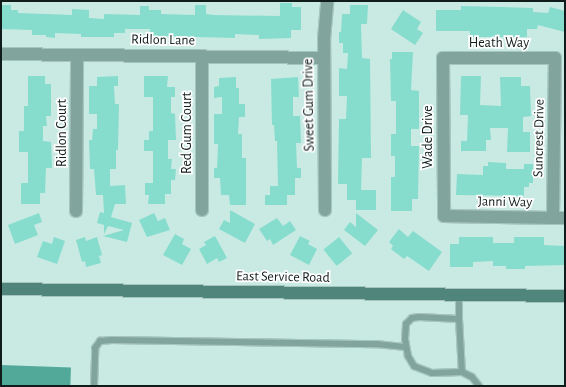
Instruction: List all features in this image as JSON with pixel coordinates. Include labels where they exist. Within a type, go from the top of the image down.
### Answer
[{"type":"street","name":"Sweet Gum Drive","points":[[326,210],[324,58],[327,1]]},
{"type":"street","name":"Ridlon Lane","points":[[1,54],[324,58]]},
{"type":"street","name":"Ridlon Court","points":[[76,211],[77,55]]},
{"type":"street","name":"Red Gum Court","points":[[202,56],[202,210]]},
{"type":"street","name":"Heath Way","points":[[442,58],[555,58]]},
{"type":"street","name":"Wade Drive","points":[[442,58],[444,216]]},
{"type":"street","name":"Suncrest Drive","points":[[555,58],[560,101],[559,218]]},
{"type":"street","name":"Janni Way","points":[[444,216],[559,218]]},
{"type":"street","name":"East Service Road","points":[[1,289],[565,296]]},
{"type":"lane","points":[[459,294],[462,372]]},
{"type":"lane","points":[[459,319],[412,318],[406,324],[405,338],[408,356],[414,366],[422,371],[432,373],[462,372],[472,377],[479,386]]},
{"type":"lane","points":[[94,386],[95,348],[100,341],[376,344],[406,347]]},
{"type":"shaded area","points":[[1,365],[71,367],[70,386],[1,386]]},
{"type":"building","points":[[280,3],[292,3],[292,7],[301,7],[301,30],[291,30],[291,38],[259,39],[259,35],[235,34],[235,38],[161,36],[161,38],[150,38],[150,29],[125,29],[125,33],[114,33],[114,37],[81,37],[81,34],[55,33],[55,38],[46,37],[46,35],[32,35],[32,30],[1,29],[1,5],[11,5],[11,10],[18,10],[18,13],[72,15],[72,9],[89,10],[89,18],[104,19],[104,14],[140,15],[140,6],[149,6],[149,10],[161,10],[161,14],[195,15],[195,5],[206,5],[206,14],[280,16]]},
{"type":"building","points":[[350,5],[368,5],[367,24],[361,24],[362,58],[370,59],[371,158],[362,158],[361,190],[376,190],[376,210],[356,210],[356,200],[347,200],[347,184],[338,184],[339,119],[346,119],[347,96],[339,96],[339,68],[347,69],[348,53],[343,53],[343,43],[339,43],[339,32],[341,32],[342,14],[350,14]]},
{"type":"building","points":[[461,6],[533,8],[533,12],[548,13],[550,7],[565,11],[565,32],[538,25],[537,29],[527,29],[527,37],[470,37],[470,31],[436,31],[436,10],[461,10]]},
{"type":"building","points":[[403,10],[421,22],[417,29],[423,33],[415,45],[391,29]]},
{"type":"building","points":[[392,52],[413,52],[411,90],[419,91],[419,129],[411,129],[411,146],[419,146],[418,199],[412,199],[412,211],[391,211],[391,177],[395,177],[395,156],[391,156],[391,134],[396,134],[396,101],[391,101],[390,59],[392,59]]},
{"type":"building","points":[[28,76],[45,76],[45,84],[51,84],[51,116],[46,116],[47,126],[43,126],[43,141],[51,142],[52,168],[46,168],[45,193],[40,193],[40,204],[21,204],[21,183],[28,183],[28,152],[19,152],[19,131],[24,131],[24,106],[28,106]]},
{"type":"building","points":[[118,76],[118,86],[114,86],[115,104],[119,104],[118,150],[116,150],[116,169],[110,169],[110,186],[125,185],[126,204],[115,204],[111,217],[132,223],[127,242],[103,236],[124,230],[108,226],[104,234],[104,225],[97,223],[100,212],[104,213],[103,195],[96,195],[94,169],[90,169],[89,140],[92,140],[93,129],[97,129],[97,114],[89,114],[89,86],[97,86],[97,77]]},
{"type":"building","points":[[144,76],[168,76],[167,87],[175,87],[175,97],[171,97],[171,113],[175,114],[176,140],[168,140],[168,159],[172,159],[171,169],[176,169],[175,180],[171,180],[171,194],[165,194],[165,204],[148,204],[149,195],[145,195],[145,183],[153,183],[153,151],[144,151],[144,140],[149,140],[149,131],[153,131],[153,97],[144,97]]},
{"type":"building","points":[[461,76],[481,76],[480,105],[501,106],[500,77],[521,77],[521,86],[530,86],[531,116],[523,117],[523,132],[530,132],[530,152],[507,152],[508,128],[490,128],[491,140],[486,140],[486,151],[461,151],[461,141],[467,141],[468,115],[460,115]]},
{"type":"building","points":[[236,77],[236,88],[239,88],[239,104],[245,104],[245,117],[239,117],[238,134],[242,134],[242,158],[246,158],[246,205],[230,205],[229,195],[221,195],[220,178],[214,178],[214,168],[217,168],[218,144],[214,144],[214,114],[222,114],[222,97],[214,98],[214,87],[219,86],[219,78]]},
{"type":"building","points":[[298,77],[299,97],[293,97],[293,116],[300,116],[301,143],[296,143],[297,168],[301,168],[301,178],[295,178],[295,195],[287,195],[287,205],[265,205],[265,195],[270,195],[270,186],[278,186],[277,141],[275,141],[274,125],[272,125],[271,79]]},
{"type":"building","points":[[488,162],[506,163],[506,169],[524,169],[524,164],[533,164],[533,183],[529,183],[529,187],[524,187],[524,196],[456,195],[457,174],[483,175],[483,166],[488,166]]},
{"type":"building","points":[[230,210],[255,224],[245,243],[219,229],[224,220],[230,223]]},
{"type":"building","points":[[39,213],[42,222],[34,225],[38,235],[15,244],[8,225]]},
{"type":"building","points":[[154,213],[158,221],[165,218],[170,230],[147,237],[139,220]]},
{"type":"building","points":[[356,213],[378,230],[365,246],[344,230],[350,222],[356,227]]},
{"type":"building","points":[[277,218],[283,226],[290,221],[296,230],[273,245],[270,239],[267,241],[259,229]]},
{"type":"building","points":[[399,229],[408,237],[413,231],[442,252],[429,271],[407,256],[404,259],[391,249],[393,246],[389,242]]},
{"type":"building","points":[[175,234],[184,239],[182,244],[191,249],[182,265],[163,255]]},
{"type":"building","points":[[215,236],[227,258],[219,262],[217,258],[207,264],[199,249],[206,245],[204,242]]},
{"type":"building","points":[[300,236],[310,241],[308,244],[317,249],[309,265],[290,255]]},
{"type":"building","points":[[54,237],[65,241],[57,264],[37,257],[43,241],[52,244]]},
{"type":"building","points":[[85,237],[86,241],[97,237],[102,255],[99,256],[101,263],[86,267],[85,261],[82,262],[76,240]]},
{"type":"building","points":[[339,237],[352,253],[337,266],[323,250]]},
{"type":"building","points":[[459,237],[493,237],[493,243],[514,243],[514,237],[544,237],[544,245],[565,246],[565,265],[525,266],[525,269],[506,269],[506,266],[493,266],[493,261],[473,262],[473,267],[450,267],[450,244],[459,244]]}]
